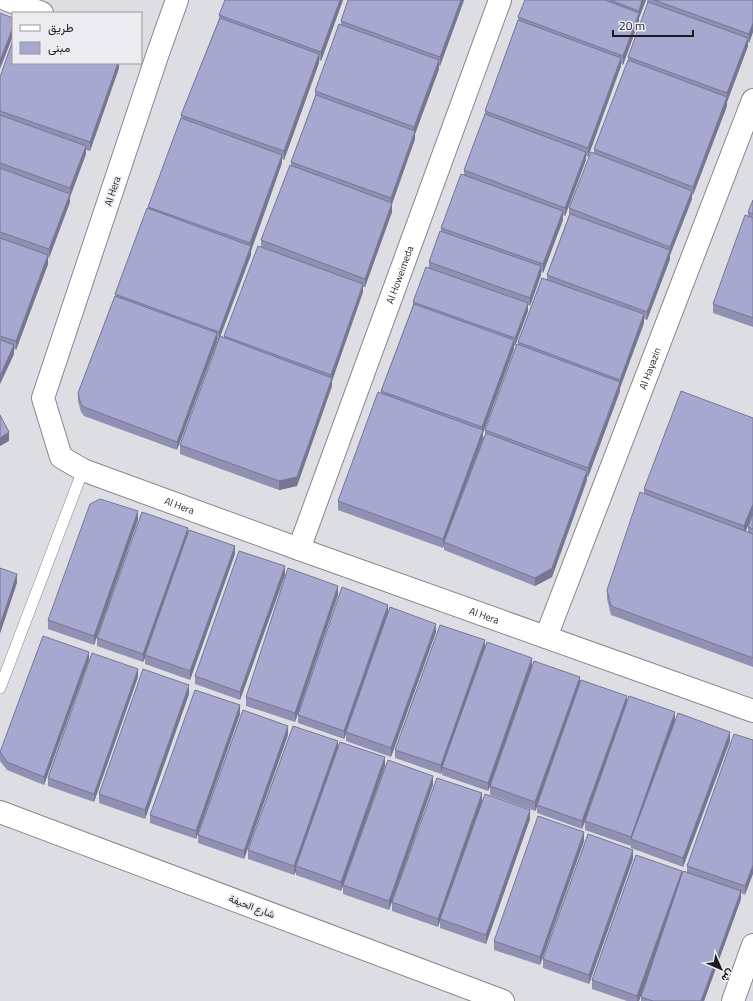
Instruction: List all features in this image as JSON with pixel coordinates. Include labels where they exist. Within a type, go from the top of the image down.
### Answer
[{"type":"street","points":[[7,0],[39,12]]},
{"type":"street","name":"Al Hera","points":[[177,0],[149,53],[44,398],[61,457],[83,470],[299,549],[753,711]]},
{"type":"street","name":"Al Howeimeda","points":[[299,549],[500,0]]},
{"type":"street","name":"Al Hayazin","points":[[546,637],[753,100]]},
{"type":"street","name":"شارع الحيفة","points":[[0,812],[503,1001]]},
{"type":"street","points":[[732,1001],[753,945]]},
{"type":"lane","points":[[0,688],[83,470]]},
{"type":"building","points":[[225,0],[340,0],[321,52],[219,15]]},
{"type":"building","points":[[348,0],[461,0],[440,57],[341,21]]},
{"type":"building","points":[[525,0],[605,0],[639,13],[623,56],[518,17]]},
{"type":"building","points":[[610,0],[642,0],[639,11]]},
{"type":"building","points":[[654,0],[753,0],[753,23],[749,34]]},
{"type":"building","points":[[648,2],[748,38],[727,93],[628,57]]},
{"type":"building","points":[[0,13],[12,18],[12,30],[0,61]]},
{"type":"building","points":[[220,18],[319,54],[284,151],[181,115]]},
{"type":"building","points":[[518,20],[621,58],[588,148],[485,111]]},
{"type":"building","points":[[339,24],[439,60],[414,127],[315,91]]},
{"type":"building","points":[[12,43],[12,64],[118,64],[90,142],[0,111],[0,77]]},
{"type":"building","points":[[628,60],[727,97],[693,187],[594,149]]},
{"type":"building","points":[[316,95],[415,131],[391,198],[291,162]]},
{"type":"building","points":[[485,114],[586,152],[565,208],[464,170]]},
{"type":"building","points":[[0,115],[86,146],[70,188],[0,163]]},
{"type":"building","points":[[181,118],[282,155],[250,243],[148,207]]},
{"type":"building","points":[[591,152],[692,191],[670,247],[569,208]]},
{"type":"building","points":[[290,165],[392,203],[365,279],[261,240]]},
{"type":"building","points":[[0,168],[70,194],[49,249],[0,232]]},
{"type":"building","points":[[461,174],[563,211],[543,264],[441,228]]},
{"type":"building","points":[[753,200],[753,214],[748,212]]},
{"type":"building","points":[[147,208],[251,246],[219,332],[115,294]]},
{"type":"building","points":[[570,214],[670,250],[647,312],[547,275]]},
{"type":"building","points":[[745,215],[753,218],[753,318],[713,304]]},
{"type":"building","points":[[440,231],[541,266],[530,298],[429,262]]},
{"type":"building","points":[[0,238],[48,255],[16,341],[0,336]]},
{"type":"building","points":[[258,246],[363,284],[331,375],[224,336]]},
{"type":"building","points":[[426,267],[528,303],[515,338],[413,302]]},
{"type":"building","points":[[542,278],[644,314],[620,380],[518,342]]},
{"type":"building","points":[[115,296],[217,333],[177,442],[84,407],[81,404],[78,393]]},
{"type":"building","points":[[414,304],[514,340],[482,427],[381,391]]},
{"type":"building","points":[[220,336],[332,378],[297,477],[279,481],[180,445]]},
{"type":"building","points":[[0,340],[14,345],[0,376]]},
{"type":"building","points":[[517,344],[620,382],[588,468],[485,430]]},
{"type":"building","points":[[681,391],[753,418],[753,504],[744,526],[644,489]]},
{"type":"building","points":[[378,392],[483,430],[443,539],[338,501]]},
{"type":"building","points":[[0,415],[9,432],[0,438]]},
{"type":"building","points":[[486,433],[587,471],[552,568],[535,578],[444,542]]},
{"type":"building","points":[[640,492],[753,534],[753,658],[611,606],[607,590]]},
{"type":"building","points":[[100,499],[138,511],[94,636],[48,620],[90,504]]},
{"type":"building","points":[[142,512],[188,528],[143,654],[97,638]]},
{"type":"building","points":[[753,513],[753,529],[748,527]]},
{"type":"building","points":[[189,530],[235,546],[190,671],[145,655]]},
{"type":"building","points":[[239,551],[285,566],[240,692],[195,676]]},
{"type":"building","points":[[0,568],[17,574],[0,625]]},
{"type":"building","points":[[288,568],[338,586],[295,713],[246,697]]},
{"type":"building","points":[[342,587],[388,605],[344,731],[298,715]]},
{"type":"building","points":[[390,607],[436,624],[391,748],[346,732]]},
{"type":"building","points":[[440,625],[485,640],[441,765],[395,750]]},
{"type":"building","points":[[43,636],[89,652],[44,777],[7,762],[0,752]]},
{"type":"building","points":[[487,642],[532,658],[488,783],[442,767]]},
{"type":"building","points":[[92,653],[138,669],[94,794],[48,778]]},
{"type":"building","points":[[534,661],[580,677],[535,802],[490,786]]},
{"type":"building","points":[[143,669],[189,685],[145,810],[99,794]]},
{"type":"building","points":[[581,680],[627,696],[582,821],[537,805]]},
{"type":"building","points":[[195,690],[240,705],[196,831],[150,815]]},
{"type":"building","points":[[629,696],[675,712],[631,837],[585,821]]},
{"type":"building","points":[[243,710],[288,726],[244,851],[198,835]]},
{"type":"building","points":[[678,713],[730,732],[683,858],[631,839]]},
{"type":"building","points":[[293,726],[338,741],[294,866],[248,850]]},
{"type":"building","points":[[734,734],[753,740],[753,865],[745,886],[687,866]]},
{"type":"building","points":[[340,742],[385,757],[341,882],[296,866]]},
{"type":"building","points":[[388,760],[433,776],[389,901],[343,885]]},
{"type":"building","points":[[437,778],[482,793],[438,919],[392,902]]},
{"type":"building","points":[[485,794],[530,810],[486,935],[440,919]]},
{"type":"building","points":[[538,816],[584,832],[540,957],[494,941]]},
{"type":"building","points":[[588,834],[633,850],[589,975],[543,959]]},
{"type":"building","points":[[636,855],[682,871],[637,996],[592,980]]},
{"type":"building","points":[[683,871],[741,891],[701,1001],[653,1001],[641,997]]}]
